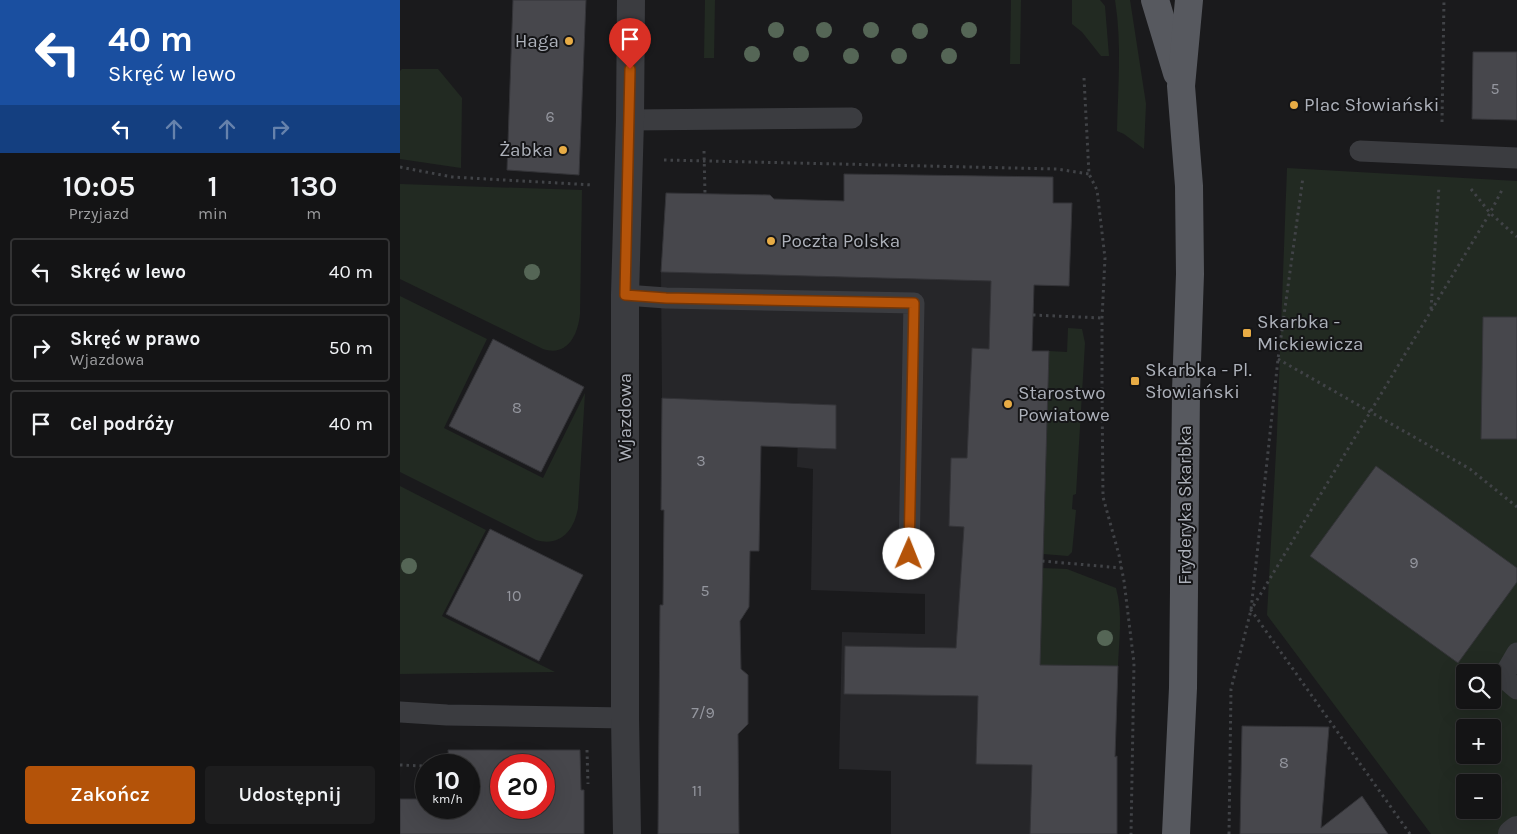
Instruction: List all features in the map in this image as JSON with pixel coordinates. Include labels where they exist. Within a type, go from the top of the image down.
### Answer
[{"type":"main road","name":"Fryderyka Skarbka","points":[[1156,0],[1181,86]]},
{"type":"main road","name":"Fryderyka Skarbka","points":[[1176,834],[1183,688],[1186,391],[1190,274],[1189,186],[1181,86],[1189,0]]},
{"type":"street","name":"Wjazdowa","points":[[627,834],[625,718],[625,295],[631,0]]},
{"type":"street","points":[[1512,834],[1517,830]]},
{"type":"lane","points":[[630,120],[852,118]]},
{"type":"lane","points":[[1360,151],[1517,158]]},
{"type":"lane","points":[[625,295],[666,298],[914,303],[909,554]]},
{"type":"lane","points":[[1517,653],[1503,677],[1517,689]]},
{"type":"lane","points":[[400,712],[447,715],[625,718]]},
{"type":"path","points":[[1431,310],[1441,155],[1444,0]]},
{"type":"path","points":[[1084,78],[1089,174],[1097,190],[1105,258],[1102,318],[1103,497],[1122,568],[1134,663],[1131,834]]},
{"type":"path","points":[[1441,155],[1490,213],[1517,237]]},
{"type":"path","points":[[664,160],[1057,169],[1089,174]]},
{"type":"path","points":[[704,160],[705,194]]},
{"type":"path","points":[[400,168],[452,177],[628,187]]},
{"type":"path","points":[[1229,834],[1231,689],[1251,610],[1278,359],[1303,177]]},
{"type":"path","points":[[1251,610],[1490,213],[1504,186]]},
{"type":"path","points":[[1032,316],[1102,318]]},
{"type":"path","points":[[1278,359],[1470,469],[1517,507]]},
{"type":"path","points":[[1042,561],[1122,568]]},
{"type":"path","points":[[1251,610],[1410,834]]},
{"type":"path","points":[[400,765],[415,766]]},
{"type":"shaded area","points":[[705,0],[715,0],[714,58],[704,58]]},
{"type":"shaded area","points":[[1011,0],[1021,0],[1020,64],[1010,64]]},
{"type":"shaded area","points":[[1072,0],[1100,0],[1105,6],[1109,56],[1101,56],[1082,32],[1072,24]]},
{"type":"shaded area","points":[[1115,0],[1130,0],[1146,104],[1144,149],[1117,131],[1119,49]]},
{"type":"shaded area","points":[[402,69],[438,69],[462,98],[461,168],[400,159],[400,71]]},
{"type":"shaded area","points":[[1287,168],[1517,181],[1517,834],[1431,834],[1267,615],[1277,433]]},
{"type":"shaded area","points":[[844,174],[1053,177],[1053,203],[1072,203],[1069,286],[1032,285],[1032,351],[1049,351],[1042,568],[1118,666],[1115,756],[1117,756],[1117,834],[891,834],[891,771],[839,769],[842,632],[925,634],[925,594],[811,590],[813,469],[797,467],[799,403],[662,398],[661,272],[666,193],[770,195],[774,199],[844,201]]},
{"type":"shaded area","points":[[400,184],[582,190],[580,314],[577,329],[570,342],[559,350],[543,349],[400,279]]},
{"type":"shaded area","points":[[400,296],[487,339],[444,428],[543,478],[585,393],[578,508],[573,524],[559,539],[545,542],[536,540],[400,472]]},
{"type":"shaded area","points":[[1068,328],[1082,329],[1085,343],[1076,494],[1073,495],[1072,509],[1076,510],[1072,552],[1068,556],[1043,554],[1049,351],[1067,352]]},
{"type":"shaded area","points":[[400,486],[486,530],[442,616],[555,672],[400,674]]},
{"type":"shaded area","points":[[1042,568],[1067,569],[1116,588],[1120,617],[1118,666],[1036,665]]},
{"type":"building","points":[[513,0],[586,0],[579,175],[507,170]]},
{"type":"building","points":[[1473,52],[1517,52],[1517,120],[1472,119]]},
{"type":"building","name":"Starostwo Powiatowe","points":[[844,174],[1053,177],[1053,203],[1072,203],[1069,286],[1034,285],[1032,351],[1049,351],[1040,665],[1118,666],[1115,757],[1117,756],[1117,834],[1030,834],[1032,765],[976,764],[978,696],[844,694],[845,646],[956,648],[964,527],[949,526],[951,458],[967,458],[972,348],[989,349],[991,281],[661,272],[666,193],[770,195],[774,199],[844,201]]},
{"type":"building","points":[[1483,317],[1517,317],[1517,439],[1481,439]]},
{"type":"building","points":[[493,339],[584,387],[541,472],[449,426]]},
{"type":"building","points":[[662,398],[836,405],[836,449],[761,446],[759,551],[750,551],[749,607],[740,621],[741,669],[748,675],[748,724],[738,734],[739,834],[658,834],[660,605],[663,605],[664,510],[661,510]]},
{"type":"building","points":[[1376,466],[1517,568],[1517,582],[1458,663],[1310,556]]},
{"type":"building","points":[[490,529],[583,575],[539,661],[446,614]]},
{"type":"building","points":[[1242,726],[1329,727],[1321,828],[1362,796],[1388,834],[1240,834]]},
{"type":"building","points":[[448,750],[580,750],[581,790],[584,790],[584,834],[400,834],[400,799],[415,799],[415,819],[480,819],[480,754],[448,754]]},
{"type":"place","name":"Haga","points":[[569,41]]},
{"type":"place","name":"Plac Słowiański","points":[[1294,105]]},
{"type":"place","name":"Żabka","points":[[563,150]]},
{"type":"place","name":"Poczta Polska","points":[[771,241]]},
{"type":"place","name":"Skarbka - Mickiewicza","points":[[1247,333]]},
{"type":"place","name":"Skarbka - Pl. Słowiański","points":[[1135,381]]},
{"type":"place","name":"Starostwo Powiatowe","points":[[1008,404]]},
{"type":"route","points":[[630,69],[630,137],[625,295],[666,298],[914,303],[909,554]]}]
